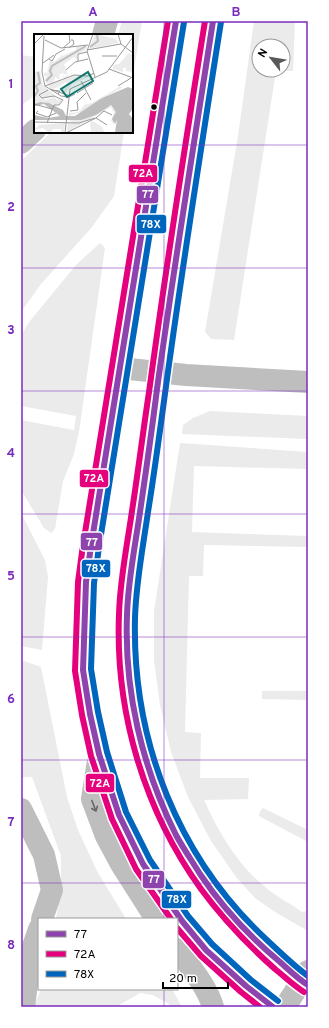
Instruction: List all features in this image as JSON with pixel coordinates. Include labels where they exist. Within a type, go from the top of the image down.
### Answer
[{"type":"main road","points":[[102,34],[106,21]]},
{"type":"main road","points":[[176,21],[86,582],[83,670],[98,754],[126,830],[143,864],[182,921],[206,950],[246,986],[273,1007]]},
{"type":"main road","points":[[213,21],[159,373],[129,584],[127,646],[130,684],[137,728],[152,781],[162,805],[177,836],[203,878],[219,900],[248,934],[306,979],[285,1007]]},
{"type":"main road","points":[[21,143],[34,131]]},
{"type":"main road","points":[[120,368],[159,373],[308,382]]},
{"type":"main road","points":[[98,754],[92,799],[106,836],[155,918]]},
{"type":"main road","points":[[21,809],[44,855],[52,890],[42,918]]},
{"type":"main road","points":[[24,1007],[31,952],[38,932]]},
{"type":"main road","points":[[178,950],[203,985],[213,1007]]},
{"type":"shaded area","points":[[122,21],[142,21],[133,75],[133,34],[118,34]]},
{"type":"shaded area","points":[[254,21],[295,21],[293,71],[291,71],[291,38],[252,38]]},
{"type":"shaded area","points":[[251,43],[251,78],[275,78],[234,340],[211,339],[205,332],[238,136]]},
{"type":"shaded area","points":[[21,55],[34,57],[34,96],[21,106]]},
{"type":"shaded area","points":[[50,133],[124,133],[114,196],[92,227],[41,284],[21,312],[21,161]]},
{"type":"shaded area","points":[[100,243],[105,248],[79,432],[74,454],[63,481],[55,529],[51,533],[44,528],[21,490],[21,420],[74,430],[76,416],[21,406],[21,335],[30,321],[76,265]]},
{"type":"shaded area","points":[[210,411],[308,416],[308,439],[182,434],[183,425],[193,418]]},
{"type":"shaded area","points":[[180,443],[308,452],[308,469],[194,466],[192,532],[308,536],[308,547],[204,545],[203,576],[189,576],[185,732],[201,733],[200,778],[249,778],[248,799],[204,800],[229,846],[254,877],[273,893],[302,912],[308,911],[308,931],[275,912],[255,898],[236,877],[211,841],[188,797],[171,752],[160,705],[154,660],[154,611]]},
{"type":"shaded area","points":[[21,513],[45,560],[48,577],[42,650],[21,646]]},
{"type":"shaded area","points":[[21,660],[41,667],[67,797],[78,830],[97,871],[125,918],[56,918],[61,886],[61,856],[32,777],[21,777]]},
{"type":"shaded area","points":[[262,691],[308,691],[308,700],[262,699]]},
{"type":"shaded area","points":[[263,808],[308,830],[308,842],[259,816],[260,811]]},
{"type":"shaded area","points":[[41,990],[173,990],[182,1007],[170,1007],[169,1004],[153,995],[140,993],[116,1007],[34,1007]]},
{"type":"transit line","name":"72A","points":[[168,21],[83,545],[78,582],[75,671],[82,715],[91,756],[112,819],[136,869],[170,918]]},
{"type":"transit line","name":"77","points":[[176,21],[91,546],[86,582],[83,670],[90,714],[99,754],[119,815],[143,864],[182,921],[206,950],[246,986],[273,1007]]},
{"type":"transit line","name":"72A","points":[[205,21],[169,253],[122,575],[119,614],[119,651],[122,687],[128,723],[137,759],[149,793],[181,859],[209,900],[236,931],[275,969],[304,992]]},
{"type":"transit line","name":"77","points":[[213,21],[170,297],[147,466],[130,576],[127,615],[129,672],[132,700],[145,756],[164,809],[176,835],[200,874],[237,921],[269,952],[308,985]]},
{"type":"transit line","name":"78X","points":[[184,22],[99,547],[94,583],[91,669],[98,712],[107,752],[126,812],[150,860],[188,916],[212,944],[251,980],[278,1001]]},
{"type":"transit line","name":"78X","points":[[221,22],[184,258],[138,578],[135,618],[136,664],[142,709],[152,753],[167,795],[186,835],[209,874],[237,909],[269,942],[308,976]]},
{"type":"transit line","name":"72A","points":[[178,929],[201,956],[260,1007]]}]
